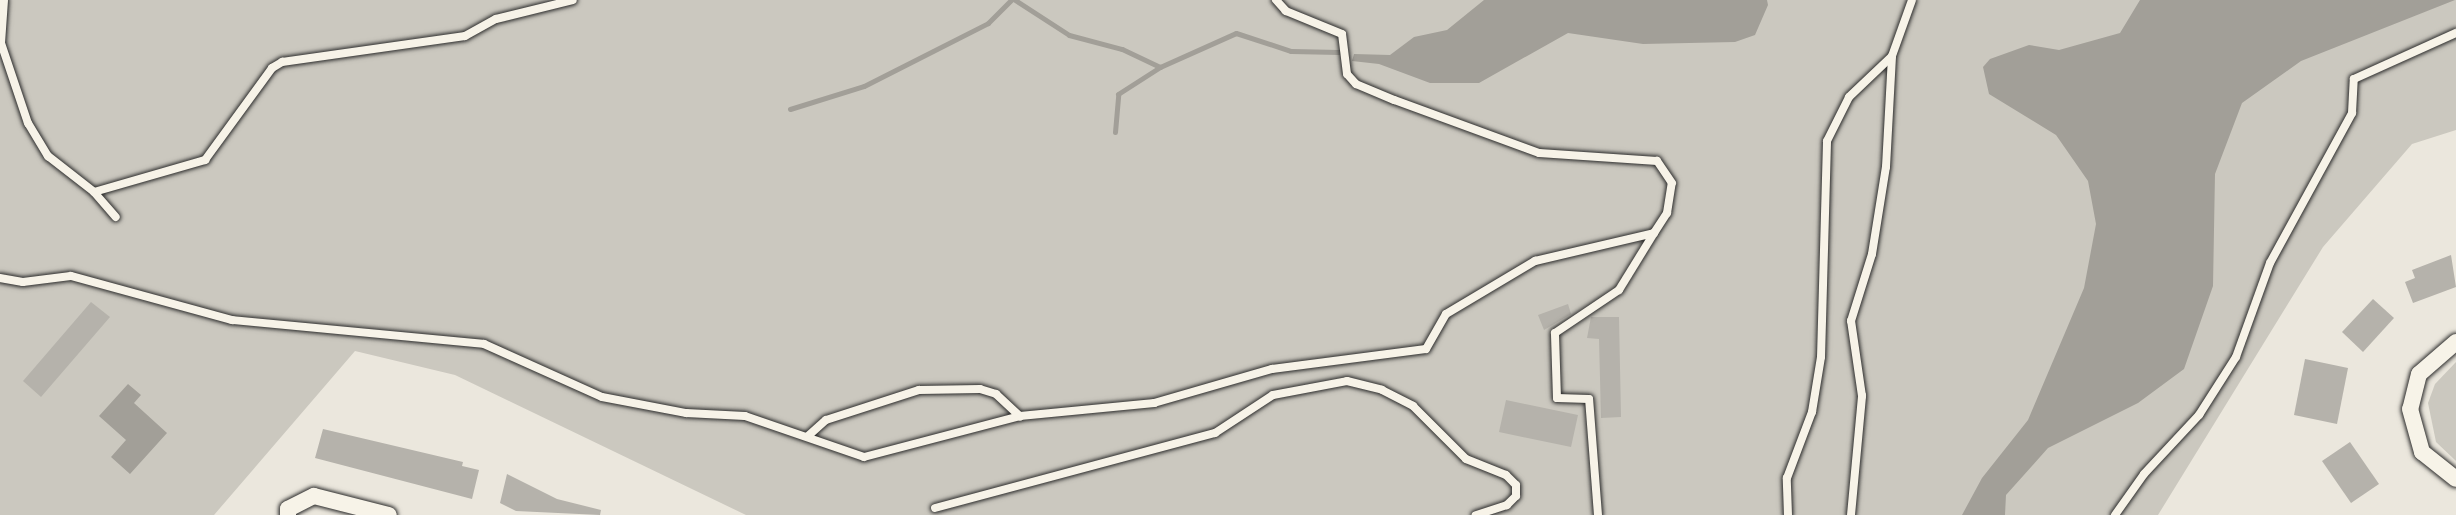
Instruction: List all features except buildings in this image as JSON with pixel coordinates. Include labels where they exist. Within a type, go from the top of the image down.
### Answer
[{"type":"street","points":[[2456,342],[2419,374],[2410,409],[2422,452],[2456,479]]},
{"type":"street","points":[[288,515],[314,496],[389,515]]},
{"type":"lane","points":[[4,0],[1,41],[13,91],[28,123],[48,156],[94,192],[116,217]]},
{"type":"lane","points":[[94,192],[205,160],[272,68],[282,62],[465,36],[496,19],[573,0]]},
{"type":"lane","points":[[1276,0],[1286,11],[1342,34],[1347,74],[1365,88],[1539,153],[1657,161],[1670,174],[1673,193],[1654,233],[1619,290],[1555,333],[1557,398],[1589,399],[1598,515]]},
{"type":"lane","points":[[1851,515],[1862,396],[1851,321],[1877,221],[1892,57],[1912,0]]},
{"type":"lane","points":[[2115,515],[2144,474],[2199,414],[2236,357],[2270,263],[2352,113],[2354,79],[2456,33]]},
{"type":"lane","points":[[1788,515],[1787,478],[1809,421],[1821,357],[1826,147],[1849,97],[1892,57]]},
{"type":"lane","points":[[0,278],[23,282],[71,276],[232,320],[484,344],[602,397],[686,412],[745,416],[808,436],[864,458],[1020,416],[1154,403],[1272,369],[1426,349],[1446,315],[1534,261],[1654,233]]},
{"type":"lane","points":[[935,508],[1215,433],[1273,395],[1347,381],[1372,386],[1413,406],[1466,459],[1506,475],[1516,485],[1516,496],[1506,505],[1476,515]]},
{"type":"lane","points":[[808,436],[826,420],[919,390],[980,389],[996,394],[1020,416]]},
{"type":"shaded area","points":[[0,0],[2456,0],[2456,130],[2412,144],[2323,247],[2158,515],[746,515],[455,375],[355,351],[214,515],[0,515]]},
{"type":"shaded area","points":[[1484,0],[1767,0],[1768,5],[1755,35],[1735,42],[1643,44],[1568,33],[1479,83],[1430,83],[1379,64],[1352,61],[1354,54],[1390,55],[1414,37],[1447,30]]},
{"type":"shaded area","points":[[2140,0],[2455,0],[2301,61],[2242,103],[2215,174],[2213,286],[2184,369],[2138,403],[2048,448],[2006,495],[2005,515],[1962,515],[1982,478],[2028,420],[2084,288],[2096,224],[2088,181],[2056,135],[1989,94],[1983,67],[1990,59],[2029,45],[2059,50],[2120,33]]},
{"type":"shaded area","points":[[2456,362],[2456,461],[2436,442],[2428,403],[2435,384]]},
{"type":"shaded area","points":[[128,384],[141,395],[134,403],[167,433],[130,474],[111,457],[126,440],[99,416]]},
{"type":"waterway","points":[[790,109],[864,86],[988,23],[1011,0]]},
{"type":"waterway","points":[[1015,0],[1069,35],[1122,49],[1160,67],[1236,33],[1291,51],[1339,52]]},
{"type":"waterway","points":[[1115,132],[1118,94],[1160,67]]}]
